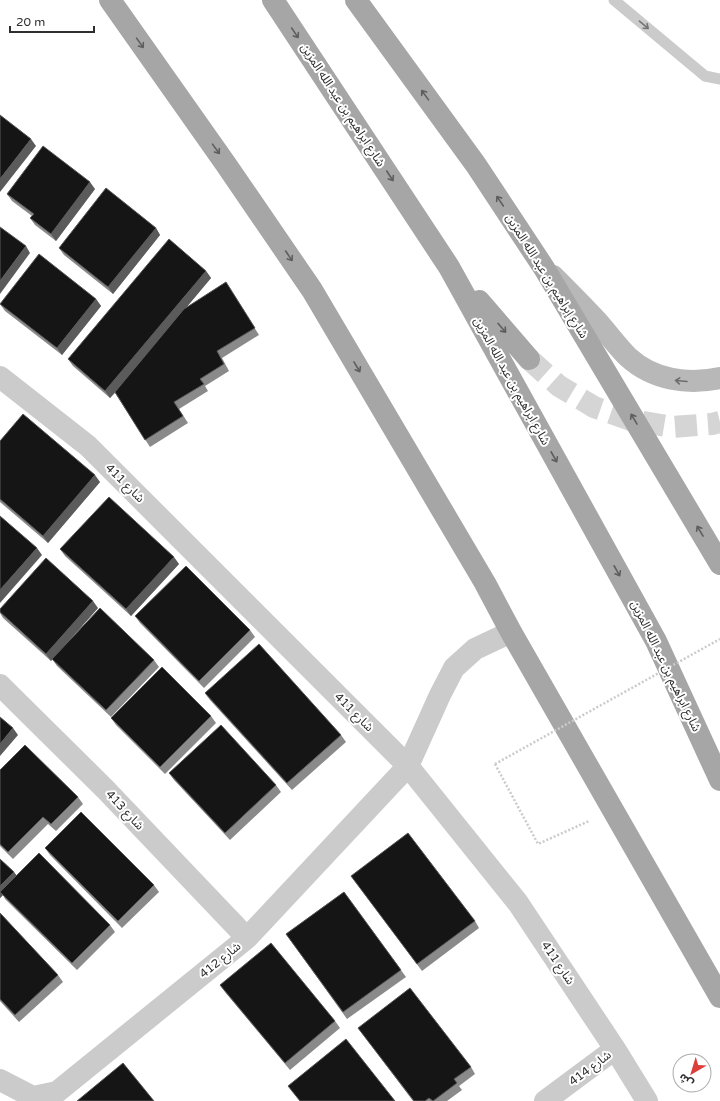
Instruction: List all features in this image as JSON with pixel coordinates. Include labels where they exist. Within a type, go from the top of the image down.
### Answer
[{"type":"main road","points":[[110,0],[226,163],[312,290],[481,576],[511,632],[720,996]]},
{"type":"main road","name":"شارع ابراهيم بن عبد الله المزين","points":[[273,0],[449,267],[656,641],[720,780]]},
{"type":"main road","name":"شارع إبراهيم بن عبد الله المزين","points":[[356,0],[476,165],[544,268],[720,564]]},
{"type":"main road","points":[[449,267],[529,359]]},
{"type":"street","points":[[544,268],[576,299],[629,357],[639,365],[673,380],[704,381],[720,378]]},
{"type":"street","name":"شارع 411","points":[[0,377],[88,446],[408,766],[518,903],[615,1049],[647,1101]]},
{"type":"street","name":"شارع 412","points":[[0,1080],[33,1097],[57,1092],[247,938],[408,766],[440,695],[454,668],[475,649],[511,632]]},
{"type":"street","name":"شارع 413","points":[[0,685],[106,790],[247,938]]},
{"type":"street","name":"شارع 414","points":[[545,1101],[615,1049]]},
{"type":"lane","points":[[614,0],[705,76],[720,79]]},
{"type":"path","points":[[614,810],[538,844],[495,764],[720,639]]},
{"type":"building","points":[[0,115],[31,139],[0,179]]},
{"type":"building","points":[[43,146],[90,182],[51,234],[30,218],[34,214],[7,194]]},
{"type":"building","points":[[106,188],[156,228],[108,287],[59,248]]},
{"type":"building","points":[[0,227],[26,246],[0,281]]},
{"type":"building","points":[[169,239],[206,271],[105,391],[68,359]]},
{"type":"building","points":[[39,254],[96,299],[57,348],[0,304]]},
{"type":"building","points":[[226,282],[255,328],[217,351],[224,364],[200,379],[204,384],[174,402],[183,416],[145,440],[115,392],[184,309]]},
{"type":"building","points":[[23,414],[95,475],[43,536],[0,499],[0,441]]},
{"type":"building","points":[[109,497],[174,557],[126,609],[60,549]]},
{"type":"building","points":[[0,516],[37,548],[0,590]]},
{"type":"building","points":[[46,558],[93,601],[46,654],[0,612],[0,609]]},
{"type":"building","points":[[186,566],[250,630],[199,681],[135,616]]},
{"type":"building","points":[[100,608],[154,660],[106,710],[52,659]]},
{"type":"building","points":[[259,644],[341,735],[287,783],[205,693]]},
{"type":"building","points":[[162,667],[211,716],[160,767],[111,718]]},
{"type":"building","points":[[0,717],[13,728],[0,744]]},
{"type":"building","points":[[221,725],[276,785],[225,833],[169,773]]},
{"type":"building","points":[[25,745],[78,797],[51,824],[43,817],[8,852],[0,844],[0,770]]},
{"type":"building","points":[[81,812],[154,885],[118,921],[45,848]]},
{"type":"building","points":[[408,833],[475,921],[417,964],[351,876]]},
{"type":"building","points":[[39,853],[110,925],[72,963],[0,892]]},
{"type":"building","points":[[0,859],[14,872],[0,886]]},
{"type":"building","points":[[344,892],[401,970],[343,1012],[286,934]]},
{"type":"building","points":[[0,913],[58,975],[15,1015],[0,999]]},
{"type":"building","points":[[271,943],[335,1021],[285,1063],[220,985]]},
{"type":"building","points":[[410,988],[471,1067],[454,1079],[457,1083],[433,1101],[429,1098],[425,1101],[414,1101],[358,1028]]},
{"type":"building","points":[[346,1039],[395,1101],[300,1101],[288,1086]]},
{"type":"building","points":[[123,1063],[154,1101],[77,1101]]},
{"type":"tunnel","points":[[529,359],[559,386],[594,407],[631,420],[672,427],[720,422]]}]
